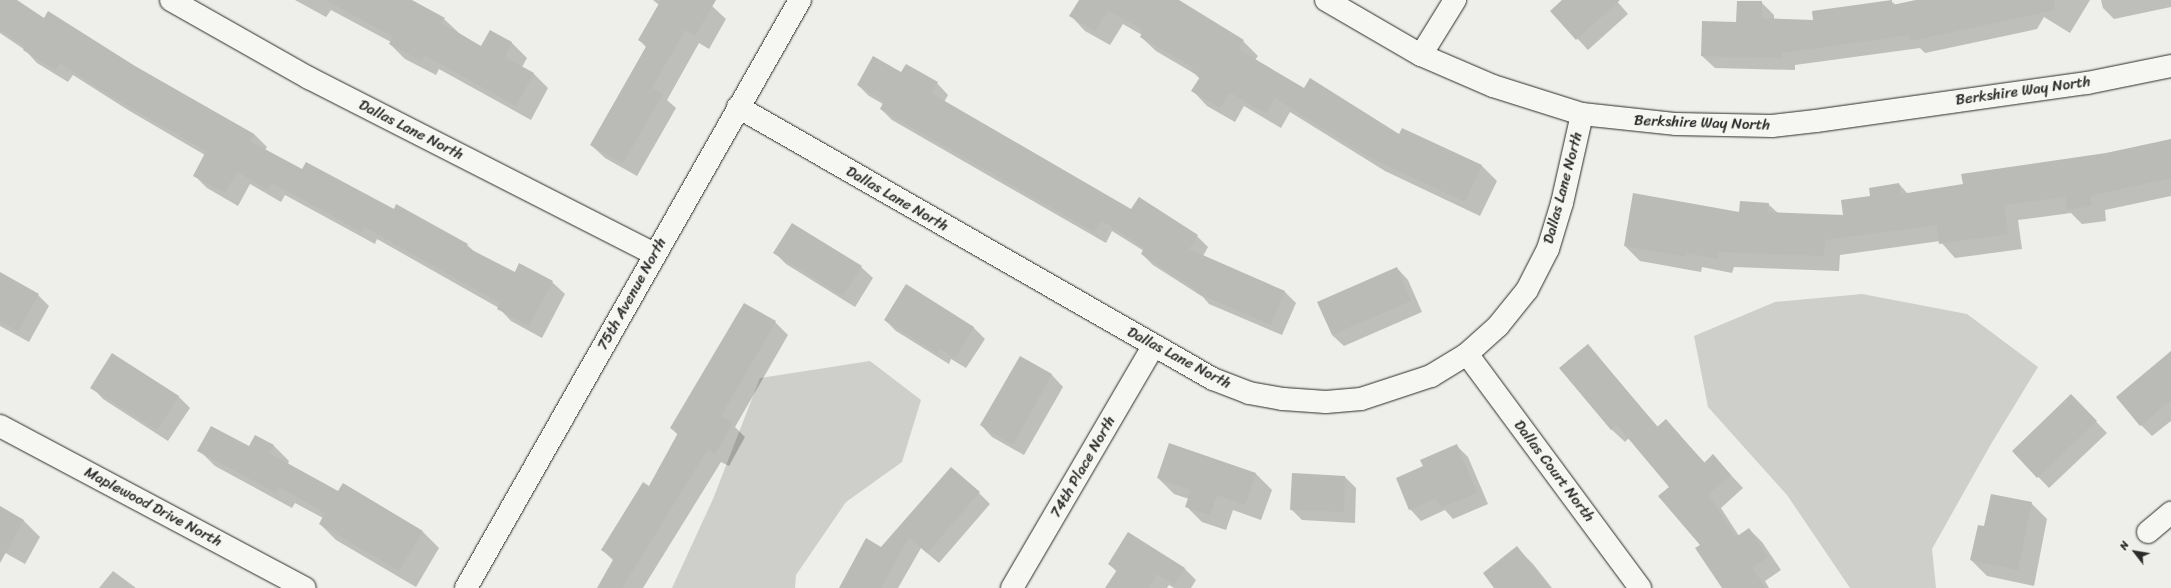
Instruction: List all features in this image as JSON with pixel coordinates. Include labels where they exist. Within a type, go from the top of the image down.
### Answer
[{"type":"street","name":"Dallas Lane North","points":[[171,0],[211,24],[316,81],[654,254]]},
{"type":"street","name":"75th Avenue North","points":[[466,588],[654,254],[800,0]]},
{"type":"street","name":"Berkshire Way North","points":[[1326,0],[1421,55],[1493,86],[1582,114],[1676,124],[1772,126],[2087,82],[2171,66]]},
{"type":"street","points":[[1421,55],[1455,0]]},
{"type":"street","name":"Dallas Lane North","points":[[738,107],[1153,347],[1213,380],[1248,393],[1283,399],[1326,402],[1361,398],[1399,388],[1431,376],[1467,354],[1498,326],[1527,290],[1548,249],[1562,203],[1582,114]]},
{"type":"street","name":"74th Place North","points":[[1012,588],[1153,347]]},
{"type":"street","name":"Dallas Court North","points":[[1467,354],[1640,588]]},
{"type":"street","name":"Maplewood Drive North","points":[[0,426],[305,588]]},
{"type":"street","points":[[2148,532],[2171,513]]},
{"type":"shaded area","points":[[1862,294],[1967,314],[2038,367],[1991,444],[1932,549],[1936,588],[1850,588],[1787,495],[1708,407],[1694,336],[1775,302]]},
{"type":"shaded area","points":[[870,361],[921,400],[902,462],[846,502],[796,575],[795,588],[672,588],[713,499],[760,378]]},
{"type":"building","points":[[0,0],[17,0],[44,18],[48,11],[135,66],[254,134],[250,141],[302,169],[306,162],[394,209],[396,204],[468,244],[466,247],[515,272],[519,263],[553,281],[529,326],[497,309],[500,303],[364,227],[362,232],[272,183],[268,190],[237,172],[225,193],[193,176],[206,151],[114,98],[60,63],[55,70],[23,50],[25,47],[0,30]]},
{"type":"building","points":[[326,0],[412,0],[445,18],[441,23],[481,46],[490,30],[512,42],[505,57],[534,73],[516,106],[424,55],[421,61],[389,44],[393,37]]},
{"type":"building","points":[[661,0],[716,0],[695,36],[685,30],[652,88],[663,94],[623,163],[590,145],[647,45],[638,40]]},
{"type":"building","points":[[1079,0],[1179,0],[1244,40],[1238,49],[1304,88],[1310,78],[1399,134],[1402,128],[1482,165],[1465,202],[1369,157],[1275,98],[1266,114],[1229,92],[1220,108],[1191,91],[1200,77],[1191,71],[1194,68],[1140,37],[1143,30],[1108,10],[1095,31],[1069,16]]},
{"type":"building","points":[[1562,0],[1620,0],[1576,40],[1550,11]]},
{"type":"building","points":[[1892,0],[1892,5],[1916,0],[2054,0],[2055,10],[1911,41],[1910,35],[1782,53],[1782,58],[1701,56],[1702,21],[1736,22],[1737,1],[1762,1],[1762,18],[1813,20],[1812,11]]},
{"type":"building","points":[[873,56],[901,72],[906,64],[938,82],[931,93],[1131,209],[1139,197],[1198,235],[1189,249],[1285,291],[1271,325],[1197,293],[1198,291],[1141,254],[1144,248],[1101,220],[1094,232],[880,109],[884,101],[857,85]]},
{"type":"building","points":[[2171,139],[2171,178],[2090,196],[2092,206],[2067,210],[2065,197],[2004,205],[2008,234],[1939,244],[1937,225],[1825,240],[1824,256],[1719,252],[1718,259],[1687,253],[1686,257],[1624,246],[1633,193],[1739,212],[1740,201],[1769,203],[1768,212],[1843,215],[1841,200],[1870,196],[1869,188],[1899,183],[1901,194],[1963,184],[1961,174],[2106,153]]},
{"type":"building","points":[[792,223],[862,266],[843,296],[773,253]]},
{"type":"building","points":[[1397,267],[1411,301],[1332,335],[1317,302]]},
{"type":"building","points":[[0,272],[39,294],[18,331],[0,322]]},
{"type":"building","points":[[906,284],[974,327],[955,358],[940,349],[937,353],[884,320]]},
{"type":"building","points":[[744,303],[776,321],[721,416],[733,423],[715,454],[708,449],[622,588],[597,588],[614,558],[601,550],[643,482],[649,486],[678,433],[670,428]]},
{"type":"building","points":[[1588,344],[1657,427],[1666,419],[1704,463],[1713,454],[1731,475],[1708,494],[1736,537],[1749,528],[1768,557],[1752,568],[1766,588],[1722,588],[1695,548],[1700,545],[1658,496],[1669,487],[1617,425],[1611,430],[1559,368]]},
{"type":"building","points":[[2171,351],[2171,400],[2140,426],[2116,397]]},
{"type":"building","points":[[112,353],[179,396],[157,430],[90,388]]},
{"type":"building","points":[[1020,356],[1052,374],[1013,445],[980,425]]},
{"type":"building","points":[[2071,394],[2097,421],[2037,478],[2012,451]]},
{"type":"building","points":[[211,426],[249,446],[255,435],[274,445],[269,453],[338,491],[343,483],[423,531],[399,571],[319,524],[325,513],[279,487],[276,493],[197,451]]},
{"type":"building","points":[[1169,443],[1256,473],[1245,505],[1217,495],[1210,515],[1185,507],[1191,490],[1157,478]]},
{"type":"building","points":[[1457,444],[1477,493],[1441,508],[1436,498],[1409,510],[1396,478],[1423,466],[1420,460]]},
{"type":"building","points":[[951,467],[980,492],[927,553],[909,537],[881,588],[839,588],[866,538],[881,547]]},
{"type":"building","points":[[1292,473],[1345,476],[1344,512],[1290,510]]},
{"type":"building","points":[[1991,494],[2032,502],[2018,570],[1970,560],[1978,525],[1984,526]]},
{"type":"building","points":[[0,506],[24,520],[0,563]]},
{"type":"building","points":[[1128,532],[1185,568],[1174,585],[1157,574],[1149,588],[1105,588],[1117,570],[1108,564]]},
{"type":"building","points":[[1517,546],[1550,588],[1494,588],[1483,573]]}]
